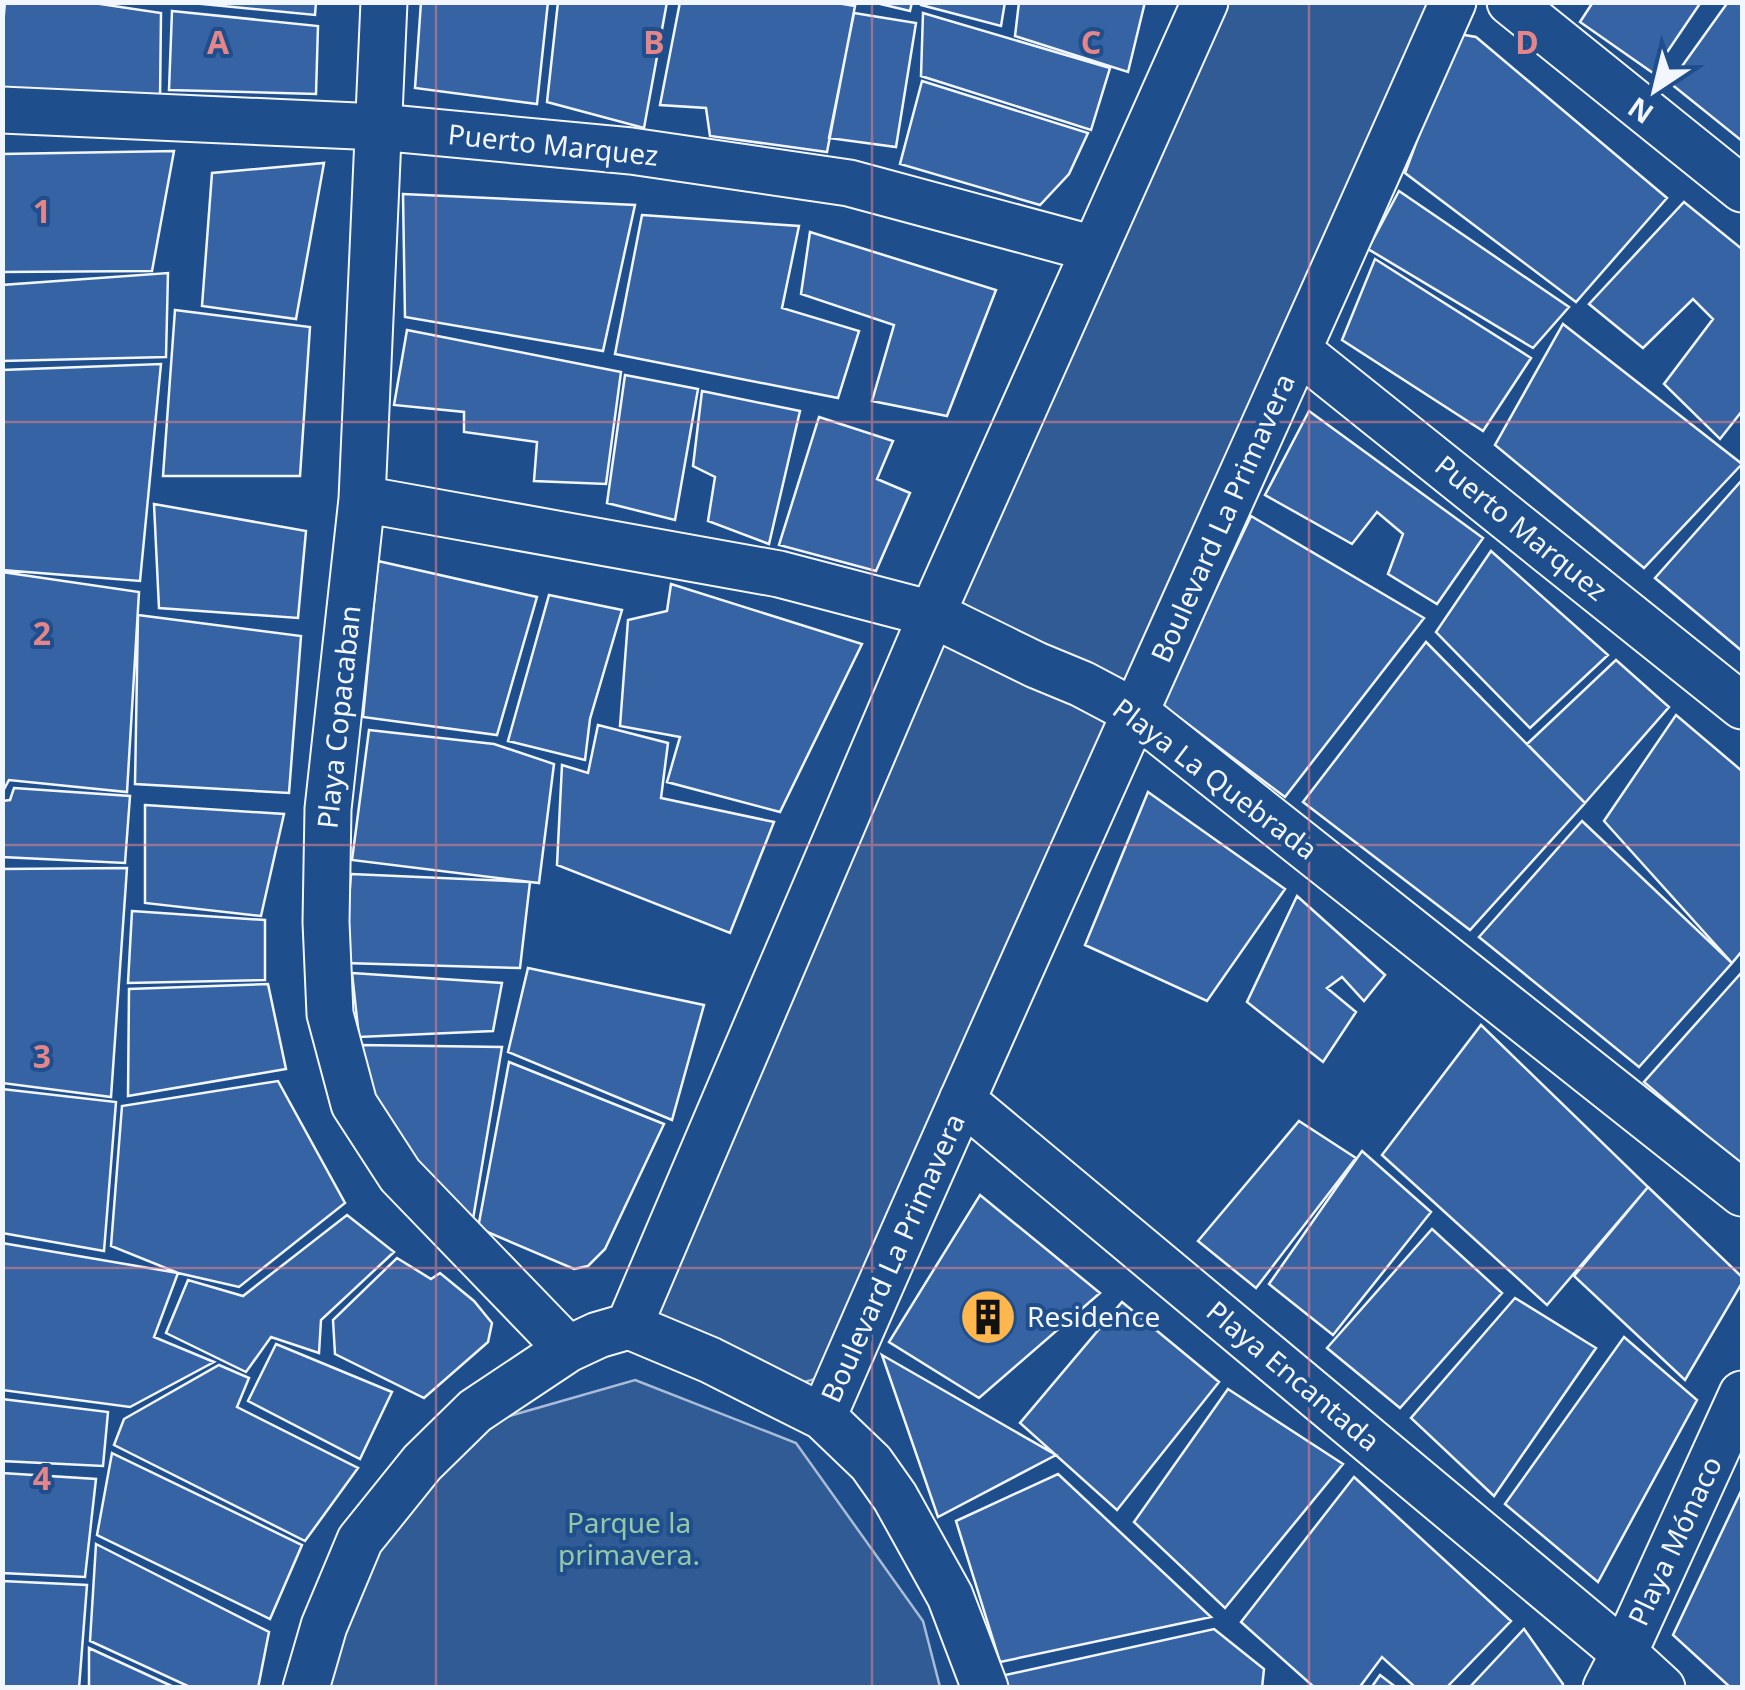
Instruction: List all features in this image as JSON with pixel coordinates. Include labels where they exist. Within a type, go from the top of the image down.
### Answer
[{"type":"street","name":"Playa Copacaban","points":[[384,2],[362,498],[328,809],[326,922],[330,1014],[354,1104],[400,1175],[568,1348]]},
{"type":"street","points":[[629,1326],[932,614],[1205,2]]},
{"type":"street","name":"Boulevard La Primavera","points":[[822,1418],[1453,2]]},
{"type":"street","points":[[1510,2],[1742,189]]},
{"type":"street","name":"Puerto Marquez","points":[[2,110],[378,126],[630,151],[849,183],[1094,249]]},
{"type":"street","name":"Puerto Marquez","points":[[1299,350],[1742,706]]},
{"type":"street","name":"Playa La Quebrada","points":[[362,498],[778,574],[932,614],[1082,684],[1135,712],[1742,1193]]},
{"type":"street","name":"Playa Encantada","points":[[962,1100],[1615,1670],[1662,1688]]},
{"type":"street","points":[[306,1688],[324,1626],[360,1540],[422,1463],[475,1411],[568,1348],[629,1326],[710,1360],[822,1418],[871,1462],[896,1497],[950,1596],[985,1688]]},
{"type":"street","name":"Playa Mónaco","points":[[1615,1670],[1742,1394]]},
{"type":"shaded area","points":[[1215,3],[1436,3],[825,1371],[815,1379],[797,1384],[657,1318]]},
{"type":"shaded area","name":"Parque la primavera.","points":[[635,1380],[796,1443],[923,1621],[940,1687],[328,1688],[374,1541],[499,1419]]},
{"type":"building","points":[[5,2],[87,2],[161,13],[160,100],[2,93]]},
{"type":"building","points":[[182,2],[316,2],[315,15]]},
{"type":"building","points":[[421,2],[548,2],[537,104],[415,88]]},
{"type":"building","points":[[558,2],[667,2],[644,128],[547,102]]},
{"type":"building","points":[[680,2],[831,2],[855,6],[827,152],[710,136],[706,108],[660,105]]},
{"type":"building","points":[[872,2],[912,2],[910,11]]},
{"type":"building","points":[[921,2],[1005,2],[1001,26]]},
{"type":"building","points":[[1019,2],[1145,2],[1128,72],[1015,36]]},
{"type":"building","points":[[1593,2],[1701,2],[1653,73],[1580,22]]},
{"type":"building","points":[[1728,2],[1742,2],[1742,141],[1670,83]]},
{"type":"building","points":[[172,11],[318,26],[316,94],[169,90]]},
{"type":"building","points":[[854,13],[916,23],[896,147],[829,138]]},
{"type":"building","points":[[923,13],[1110,68],[1091,130],[921,76]]},
{"type":"building","points":[[1459,34],[1476,37],[1667,198],[1576,302],[1405,173]]},
{"type":"building","points":[[922,81],[1088,133],[1069,174],[1040,205],[900,164]]},
{"type":"building","points":[[174,151],[152,271],[2,272],[2,154]]},
{"type":"building","points":[[324,163],[296,319],[202,306],[212,173]]},
{"type":"building","points":[[1399,191],[1569,307],[1533,348],[1368,249]]},
{"type":"building","points":[[403,194],[635,205],[603,351],[405,317]]},
{"type":"building","points":[[1684,202],[1742,249],[1742,411],[1720,439],[1664,384],[1713,319],[1693,299],[1643,348],[1589,304]]},
{"type":"building","points":[[642,215],[799,226],[782,308],[859,331],[838,398],[615,354]]},
{"type":"building","points":[[810,232],[996,290],[947,416],[872,401],[894,325],[801,294]]},
{"type":"building","points":[[1375,259],[1531,358],[1483,431],[1342,340]]},
{"type":"building","points":[[168,273],[166,357],[2,361],[2,285]]},
{"type":"building","points":[[175,310],[310,327],[300,476],[163,476]]},
{"type":"building","points":[[1563,324],[1742,464],[1644,568],[1495,445]]},
{"type":"building","points":[[407,330],[621,372],[606,484],[534,481],[537,442],[464,432],[464,412],[394,405]]},
{"type":"building","points":[[161,364],[140,581],[2,570],[2,370]]},
{"type":"building","points":[[625,375],[698,389],[675,520],[607,503]]},
{"type":"building","points":[[702,391],[800,411],[769,544],[708,521],[715,477],[693,466]]},
{"type":"building","points":[[1309,411],[1483,538],[1437,604],[1388,574],[1403,534],[1377,512],[1352,544],[1265,495]]},
{"type":"building","points":[[819,417],[893,441],[877,479],[910,493],[876,571],[779,545]]},
{"type":"building","points":[[1742,480],[1742,651],[1655,578]]},
{"type":"building","points":[[154,504],[306,531],[298,618],[159,608]]},
{"type":"building","points":[[1251,516],[1424,618],[1285,797],[1161,704]]},
{"type":"building","points":[[1491,551],[1608,655],[1530,728],[1436,632]]},
{"type":"building","points":[[378,561],[537,597],[497,735],[363,717]]},
{"type":"building","points":[[2,572],[139,592],[127,792],[9,780],[2,793]]},
{"type":"building","points":[[671,584],[862,644],[780,812],[667,782],[680,737],[620,726],[628,620],[667,611]]},
{"type":"building","points":[[549,595],[622,610],[590,719],[585,760],[508,741]]},
{"type":"building","points":[[138,615],[301,636],[289,793],[135,784]]},
{"type":"building","points":[[1426,642],[1585,803],[1470,930],[1303,802]]},
{"type":"building","points":[[1616,660],[1669,707],[1585,803],[1527,744]]},
{"type":"building","points":[[1676,715],[1742,771],[1742,951],[1732,963],[1604,821]]},
{"type":"building","points":[[598,725],[668,743],[661,798],[774,822],[730,933],[557,865],[562,765],[588,773]]},
{"type":"building","points":[[369,730],[494,744],[554,764],[539,883],[352,860]]},
{"type":"building","points":[[14,788],[130,796],[125,863],[2,857],[2,801],[10,800]]},
{"type":"building","points":[[1148,792],[1285,889],[1207,1001],[1085,945]]},
{"type":"building","points":[[145,805],[284,814],[261,916],[145,903]]},
{"type":"building","points":[[1582,821],[1732,963],[1639,1067],[1479,937]]},
{"type":"building","points":[[127,868],[111,1097],[2,1083],[2,869]]},
{"type":"building","points":[[351,874],[530,882],[520,968],[344,963]]},
{"type":"building","points":[[1297,896],[1385,975],[1364,1001],[1342,977],[1327,988],[1356,1012],[1323,1062],[1247,1002]]},
{"type":"building","points":[[132,911],[265,920],[265,980],[128,983]]},
{"type":"building","points":[[528,968],[704,1005],[672,1120],[508,1052]]},
{"type":"building","points":[[1742,972],[1742,1166],[1644,1082]]},
{"type":"building","points":[[352,973],[502,983],[493,1031],[359,1037]]},
{"type":"building","points":[[268,984],[286,1069],[128,1096],[129,989]]},
{"type":"building","points":[[1481,1025],[1648,1187],[1547,1305],[1382,1155]]},
{"type":"building","points":[[360,1045],[502,1047],[472,1225],[403,1149],[371,1105]]},
{"type":"building","points":[[509,1062],[664,1124],[605,1249],[588,1266],[574,1269],[478,1228]]},
{"type":"building","points":[[278,1081],[345,1203],[239,1287],[178,1273],[111,1246],[122,1106]]},
{"type":"building","points":[[2,1089],[116,1102],[104,1251],[2,1233]]},
{"type":"building","points":[[1299,1121],[1356,1158],[1256,1288],[1198,1241]]},
{"type":"building","points":[[1362,1151],[1431,1212],[1333,1335],[1269,1284]]},
{"type":"building","points":[[1648,1187],[1742,1277],[1685,1380],[1574,1276]]},
{"type":"building","name":"Residence","points":[[980,1195],[1100,1293],[979,1398],[889,1342]]},
{"type":"building","points":[[347,1215],[394,1252],[321,1320],[319,1353],[271,1337],[246,1372],[166,1333],[188,1280],[243,1296]]},
{"type":"building","points":[[1432,1229],[1502,1293],[1400,1408],[1327,1348]]},
{"type":"building","points":[[2,1243],[178,1273],[154,1337],[214,1362],[130,1407],[2,1390]]},
{"type":"building","points":[[397,1258],[431,1279],[440,1273],[474,1301],[492,1323],[488,1342],[424,1398],[335,1354],[333,1320]]},
{"type":"building","points":[[1515,1298],[1596,1348],[1494,1496],[1411,1418]]},
{"type":"building","points":[[1122,1302],[1219,1382],[1117,1510],[1020,1423]]},
{"type":"building","points":[[1624,1337],[1697,1400],[1598,1582],[1505,1504]]},
{"type":"building","points":[[276,1344],[392,1392],[360,1459],[248,1401]]},
{"type":"building","points":[[882,1355],[1056,1455],[938,1517]]},
{"type":"building","points":[[219,1365],[249,1378],[237,1407],[358,1468],[305,1541],[114,1445],[124,1419]]},
{"type":"building","points":[[1228,1389],[1343,1464],[1225,1608],[1134,1522]]},
{"type":"building","points":[[2,1399],[108,1412],[103,1466],[2,1461]]},
{"type":"building","points":[[112,1453],[302,1545],[270,1619],[97,1535]]},
{"type":"building","points":[[2,1473],[96,1479],[85,1577],[2,1573]]},
{"type":"building","points":[[1058,1474],[1211,1617],[1000,1662],[956,1521]]},
{"type":"building","points":[[1354,1477],[1511,1621],[1446,1688],[1416,1688],[1382,1657],[1359,1688],[1315,1688],[1241,1622]]},
{"type":"building","points":[[1742,1489],[1742,1688],[1731,1688],[1673,1635]]},
{"type":"building","points":[[96,1544],[269,1632],[258,1688],[192,1688],[90,1641]]},
{"type":"building","points":[[2,1581],[87,1585],[79,1688],[2,1688]]},
{"type":"building","points":[[1214,1629],[1264,1669],[1262,1688],[1003,1688],[1001,1676]]},
{"type":"building","points":[[1524,1629],[1563,1684],[1561,1688],[1469,1688]]},
{"type":"building","points":[[89,1648],[176,1688],[89,1688]]},
{"type":"building","points":[[1380,1675],[1397,1688],[1371,1688]]},
{"type":"place","name":"Residence","points":[[988,1317]]}]
